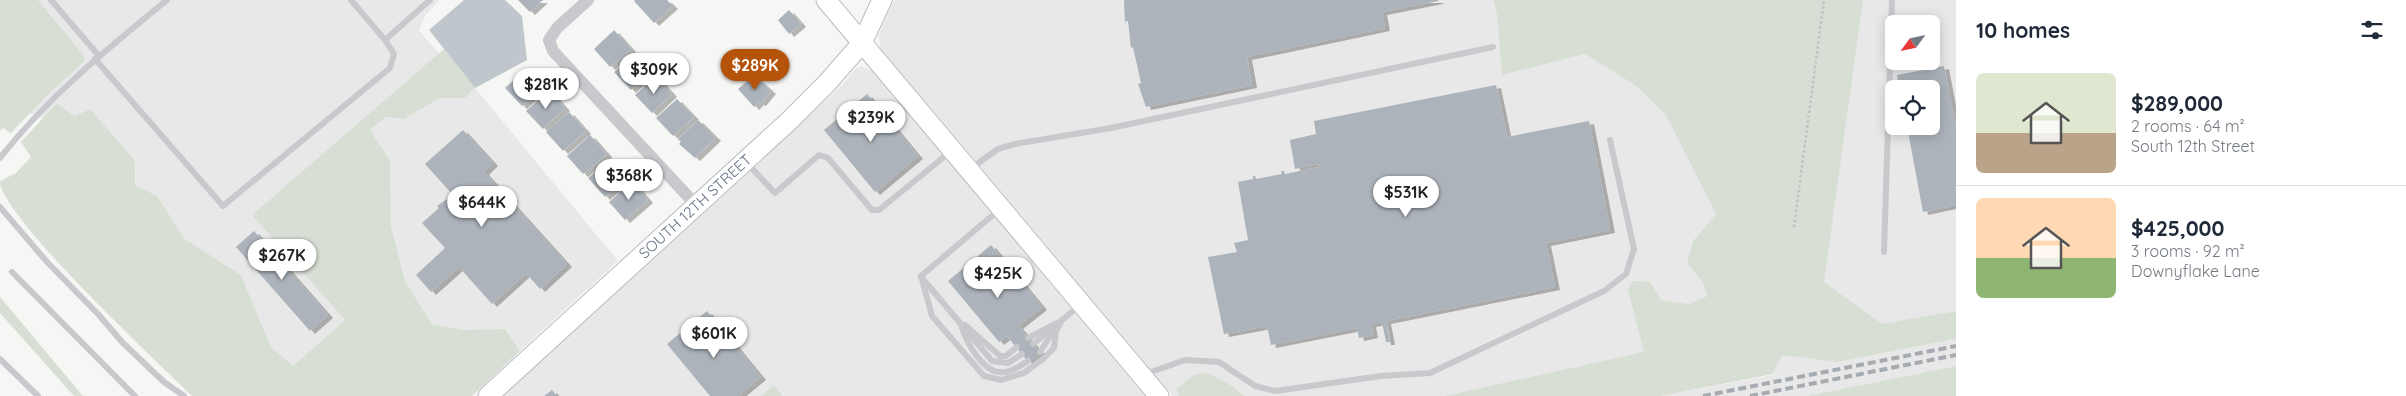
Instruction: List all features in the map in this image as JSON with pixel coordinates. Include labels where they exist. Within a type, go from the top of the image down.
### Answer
[{"type":"street","points":[[588,0],[556,28],[550,40],[553,51],[696,205]]},
{"type":"street","points":[[826,0],[1159,396]]},
{"type":"street","name":"SOUTH 12TH STREET","points":[[488,396],[745,161],[827,83],[862,43],[882,0]]},
{"type":"lane","points":[[51,0],[97,58],[223,206],[390,68],[394,54],[385,40],[351,0]]},
{"type":"lane","points":[[0,158],[35,115],[97,58],[167,0]]},
{"type":"lane","points":[[385,40],[430,0]]},
{"type":"lane","points":[[1884,252],[1892,0]]},
{"type":"lane","points":[[969,170],[998,149],[1015,144],[1111,128],[1493,47]]},
{"type":"lane","points":[[1141,375],[1185,360],[1219,362],[1255,386],[1275,391],[1381,376],[1430,373],[1604,291],[1626,274],[1634,249],[1610,140]]},
{"type":"lane","points":[[745,161],[775,193],[819,155],[828,158],[872,210],[879,210],[953,150]]},
{"type":"lane","points":[[0,207],[47,262],[98,314],[123,343],[164,382],[184,396]]},
{"type":"lane","points":[[921,276],[1001,208]]},
{"type":"lane","points":[[12,272],[135,396]]},
{"type":"lane","points":[[921,276],[992,361],[1008,363],[1022,354]]},
{"type":"lane","points":[[921,276],[932,316],[984,376],[1001,380],[1012,378],[1034,366],[1054,348],[1056,331],[1062,320]]},
{"type":"lane","points":[[1033,344],[1081,304]]},
{"type":"lane","points":[[1028,338],[1062,320]]},
{"type":"lane","points":[[1040,352],[1062,320]]},
{"type":"lane","points":[[960,322],[974,332],[994,353],[1000,356],[1006,356],[1017,347]]},
{"type":"lane","points":[[960,322],[970,346],[991,369],[998,372],[1006,372],[1028,361]]},
{"type":"lane","points":[[0,360],[38,396]]},
{"type":"path","points":[[1794,227],[1824,0]]},
{"type":"path","points":[[896,123],[904,116]]},
{"type":"shaded area","points":[[0,0],[439,0],[425,16],[419,30],[439,54],[252,215],[345,320],[293,366],[271,347],[241,275],[185,239],[157,196],[135,185],[89,109],[76,116],[57,103],[43,118],[29,113]]},
{"type":"shaded area","points":[[0,0],[38,0],[84,56],[84,61],[52,90],[11,133],[3,128],[0,131]]},
{"type":"shaded area","points":[[464,0],[505,0],[522,16],[527,60],[475,88],[429,30]]},
{"type":"shaded area","points":[[894,0],[1493,0],[1497,15],[1502,75],[1585,54],[1636,86],[1665,114],[1716,214],[1693,241],[1687,263],[1703,283],[1707,296],[1689,304],[1661,300],[1660,364],[1500,396],[1173,396],[881,49],[878,36]]},
{"type":"shaded area","points":[[1493,0],[1863,0],[1824,282],[1882,324],[1956,311],[1956,339],[1837,362],[1782,355],[1773,374],[1660,396],[1445,396],[1644,352],[1628,289],[1633,281],[1650,282],[1661,300],[1689,304],[1707,296],[1703,283],[1687,263],[1693,241],[1716,214],[1665,114],[1636,86],[1585,54],[1502,75],[1497,15]]},
{"type":"shaded area","points":[[1863,0],[1956,0],[1956,311],[1882,325],[1823,282]]},
{"type":"shaded area","points":[[444,49],[475,88],[465,98],[440,98],[404,119],[386,117],[370,130],[390,160],[391,226],[405,281],[432,324],[465,330],[505,329],[520,351],[472,396],[192,396],[52,256],[7,199],[0,181],[16,173],[31,157],[21,142],[57,103],[75,116],[90,109],[135,161],[135,185],[157,196],[185,239],[241,275],[271,347],[293,366],[345,320],[252,215]]},
{"type":"shaded area","points":[[861,66],[872,71],[1145,396],[783,396],[774,385],[761,396],[502,396],[761,161],[845,82],[855,69]]},
{"type":"shaded area","points":[[475,88],[618,261],[520,351],[505,329],[465,330],[432,324],[405,281],[391,226],[390,160],[370,130],[386,117],[404,119],[440,98],[465,98]]},
{"type":"shaded area","points":[[0,297],[83,396],[74,396],[0,313]]},
{"type":"shaded area","points":[[1956,339],[1956,366],[1807,396],[1660,396],[1773,375],[1782,355],[1837,362]]},
{"type":"shaded area","points":[[1956,366],[1956,396],[1807,396]]},
{"type":"shaded area","points":[[1208,373],[1232,386],[1244,396],[1179,396],[1176,389],[1195,374]]},
{"type":"shaded area","points":[[774,385],[783,396],[761,396]]},
{"type":"building","points":[[518,0],[543,0],[530,12]]},
{"type":"building","points":[[635,0],[667,0],[673,6],[654,23]]},
{"type":"building","points":[[1124,0],[1438,1],[1382,12],[1385,28],[1247,57],[1252,85],[1146,107],[1138,84],[1141,83],[1133,47],[1131,48],[1128,21],[1125,22]]},
{"type":"building","points":[[789,10],[801,24],[789,34],[778,20]]},
{"type":"building","points":[[614,30],[631,49],[610,67],[594,49]]},
{"type":"building","points":[[635,53],[652,71],[631,90],[614,72]]},
{"type":"building","points":[[1944,66],[1956,128],[1956,205],[1923,212],[1909,135],[1940,135],[1940,80],[1898,80],[1897,75],[1923,70],[1940,70],[1940,67]]},
{"type":"building","points":[[527,68],[544,86],[522,106],[505,88]]},
{"type":"building","points":[[754,75],[771,91],[761,103],[759,102],[754,107],[738,89]]},
{"type":"building","points":[[656,76],[672,94],[652,113],[635,95]]},
{"type":"building","points":[[1496,85],[1507,137],[1589,121],[1610,230],[1546,243],[1555,287],[1386,321],[1390,342],[1386,342],[1382,322],[1371,324],[1373,335],[1359,338],[1357,328],[1271,345],[1267,326],[1224,334],[1208,257],[1237,252],[1234,243],[1248,240],[1238,182],[1253,179],[1253,176],[1256,179],[1282,174],[1281,171],[1284,171],[1285,174],[1320,167],[1319,164],[1295,169],[1290,140],[1316,134],[1314,121]]},
{"type":"building","points":[[549,90],[565,108],[543,129],[526,111]]},
{"type":"building","points":[[867,94],[918,156],[875,192],[824,130]]},
{"type":"building","points":[[677,99],[694,117],[673,136],[656,118]]},
{"type":"building","points":[[569,112],[586,131],[563,151],[546,132]]},
{"type":"building","points":[[698,120],[716,138],[695,158],[679,144],[681,142],[678,139]]},
{"type":"building","points":[[463,130],[493,163],[484,172],[567,264],[540,289],[526,273],[492,304],[459,267],[431,292],[416,275],[445,248],[422,223],[439,208],[437,206],[453,195],[425,164]]},
{"type":"building","points":[[590,135],[607,154],[583,174],[567,156]]},
{"type":"building","points":[[611,158],[628,177],[605,197],[588,178]]},
{"type":"building","points":[[632,181],[648,200],[625,220],[609,202]]},
{"type":"building","points":[[254,231],[328,315],[310,331],[236,247]]},
{"type":"building","points":[[991,245],[1042,307],[1018,326],[1041,353],[1029,363],[1007,336],[999,342],[948,281]]},
{"type":"building","points":[[707,311],[761,377],[738,396],[710,396],[667,344]]},
{"type":"building","points":[[552,390],[557,396],[544,396]]},
{"type":"railway","points":[[1703,396],[1956,346]]},
{"type":"railway","points":[[1750,396],[1956,355]]}]
